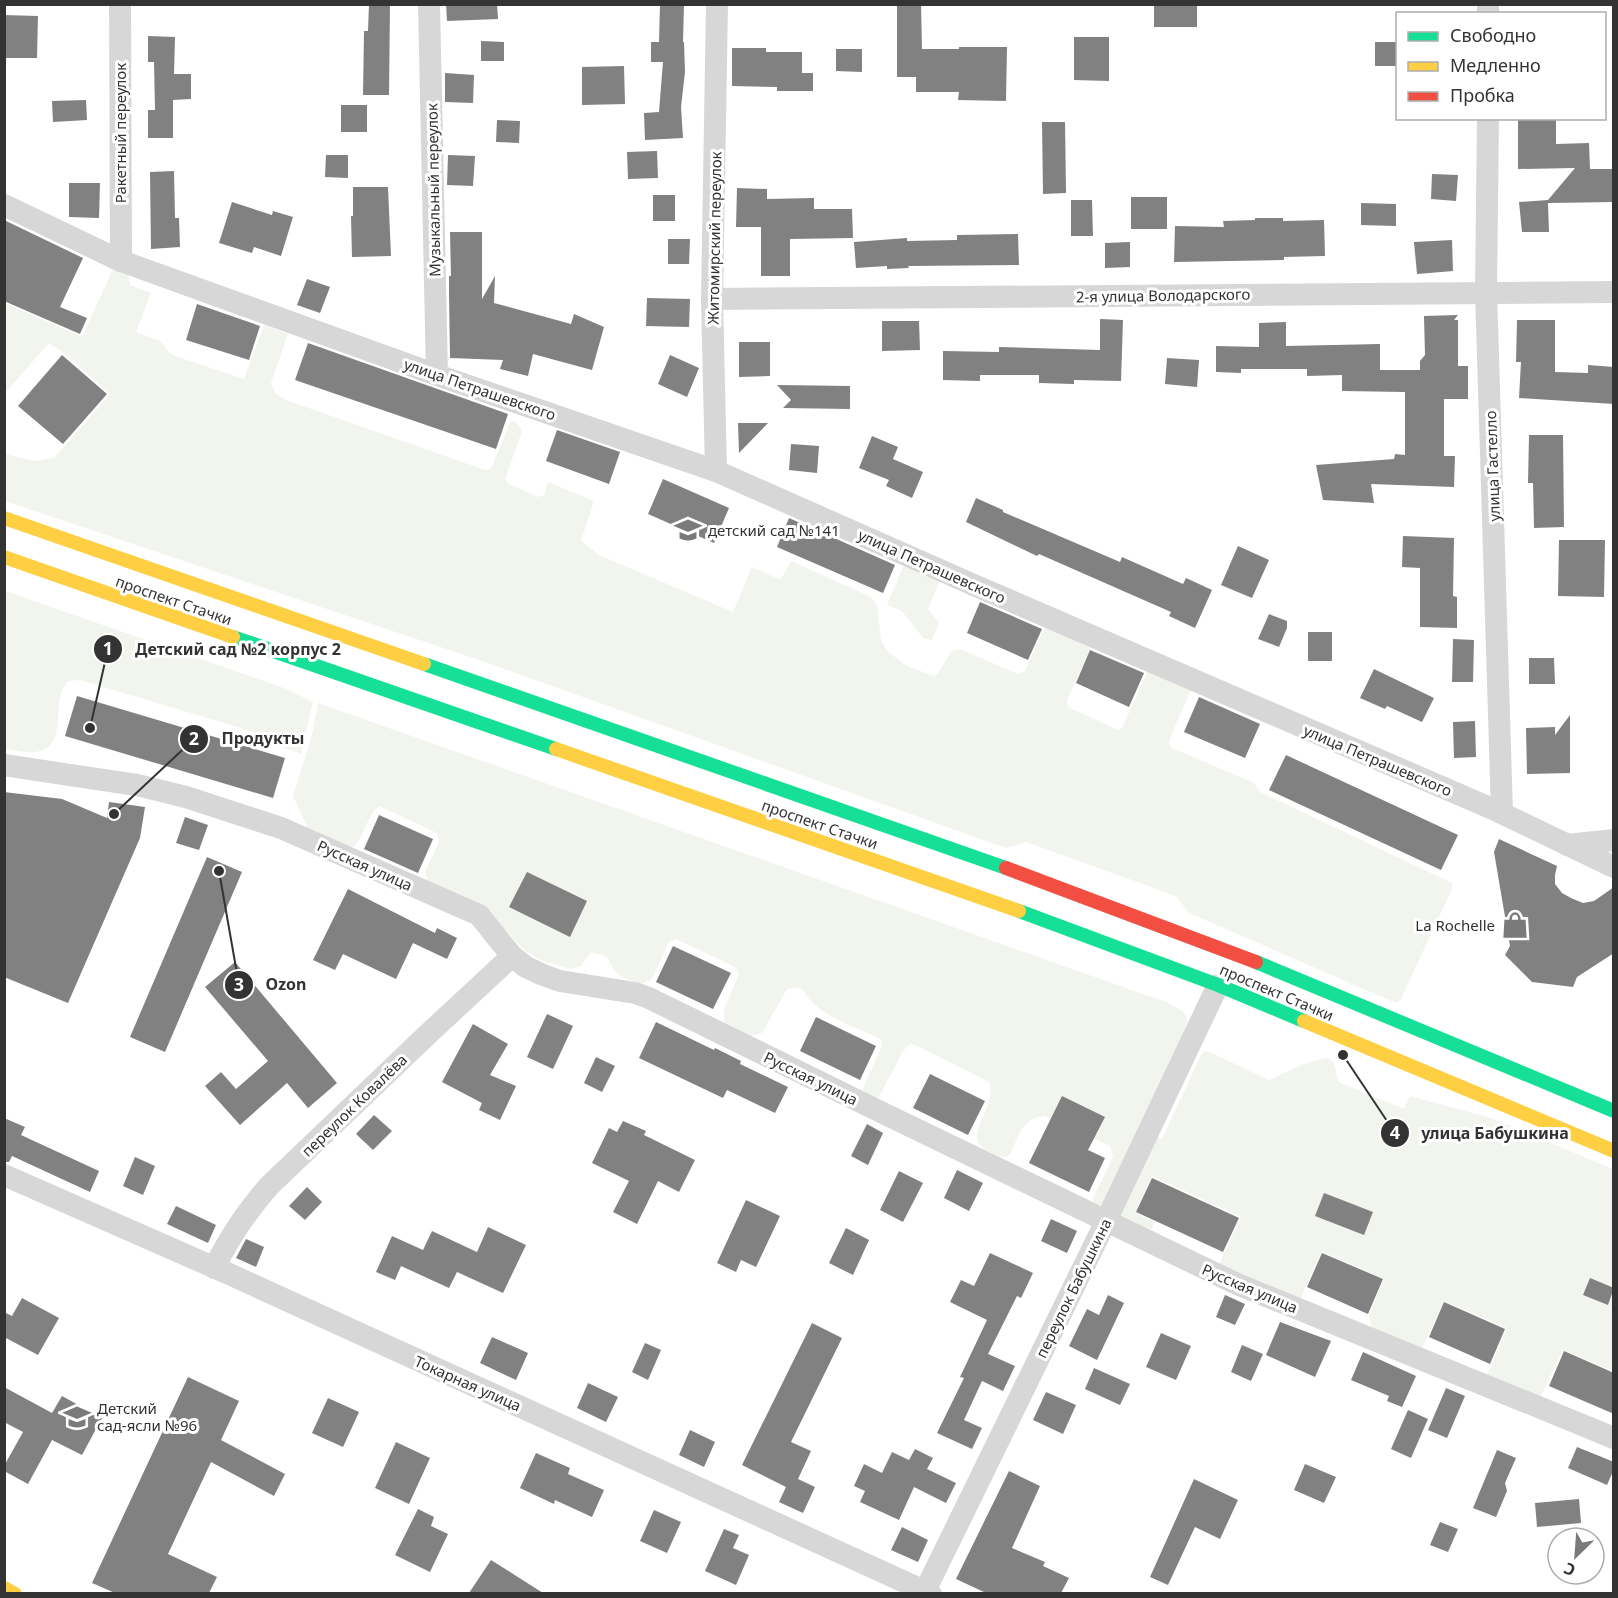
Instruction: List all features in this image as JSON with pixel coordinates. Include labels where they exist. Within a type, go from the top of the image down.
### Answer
[{"type":"main road","name":"проспект Стачки","points":[[4,518],[981,859],[1242,956],[1614,1111]]},
{"type":"main road","name":"проспект Стачки","points":[[4,557],[973,894],[1218,985],[1614,1151]]},
{"type":"main road","points":[[4,1588],[15,1593]]},
{"type":"street","name":"Ракетный переулок","points":[[120,4],[121,261]]},
{"type":"street","name":"Музыкальный переулок","points":[[429,4],[436,375]]},
{"type":"street","name":"Житомирский переулок","points":[[716,471],[712,299],[717,4]]},
{"type":"street","name":"улица Гастелло","points":[[1488,120],[1486,291],[1502,813]]},
{"type":"street","name":"улица Петрашевского","points":[[4,205],[121,261],[436,375],[716,471],[1502,813],[1614,867]]},
{"type":"street","name":"2-я улица Володарского","points":[[712,299],[1614,291]]},
{"type":"street","name":"Русская улица","points":[[4,765],[137,785],[186,797],[281,828],[478,915],[512,956],[526,967],[560,981],[635,993],[649,998],[1237,1284],[1614,1438]]},
{"type":"street","points":[[1566,845],[1614,840]]},
{"type":"street","name":"переулок Ковалёва","points":[[214,1268],[231,1234],[246,1212],[269,1186],[512,956]]},
{"type":"street","name":"переулок Бабушкина","points":[[928,1592],[1218,985]]},
{"type":"street","name":"Токарная улица","points":[[4,1174],[214,1268],[890,1585],[928,1592]]},
{"type":"shaded area","points":[[113,269],[129,276],[130,285],[151,293],[136,332],[160,341],[175,356],[244,379],[264,325],[288,334],[271,383],[276,394],[286,400],[485,470],[491,469],[511,420],[517,423],[521,428],[521,434],[505,479],[507,483],[538,497],[544,495],[548,482],[594,501],[581,541],[599,555],[733,612],[752,567],[781,579],[791,561],[871,597],[877,605],[881,640],[887,651],[907,666],[934,676],[952,651],[960,649],[1018,674],[1025,671],[1047,622],[1093,642],[1067,700],[1068,707],[1118,730],[1122,728],[1150,666],[1193,685],[1171,736],[1169,744],[1172,748],[1254,783],[1264,794],[1452,883],[1452,889],[1400,1001],[1396,1003],[1189,913],[1176,896],[1026,842],[1006,848],[485,662],[5,501],[5,454],[34,461],[54,458],[110,394],[64,353],[49,343],[5,393],[5,303],[82,337]]},
{"type":"shaded area","points":[[906,560],[942,575],[928,609],[939,623],[932,640],[923,638],[902,611],[887,605]]},
{"type":"shaded area","points":[[5,591],[284,688],[313,702],[301,754],[276,745],[271,737],[80,680],[68,681],[62,690],[57,730],[50,745],[43,750],[33,752],[5,749]]},
{"type":"shaded area","points":[[318,703],[1163,1001],[1180,1010],[1185,1014],[1187,1023],[1178,1047],[1104,1202],[1099,1206],[1093,1203],[1093,1198],[1113,1157],[1110,1146],[1044,1116],[1037,1117],[1026,1124],[1010,1154],[1006,1157],[988,1151],[980,1145],[977,1138],[989,1102],[991,1092],[989,1082],[920,1047],[910,1044],[903,1051],[879,1097],[874,1099],[864,1094],[863,1088],[882,1046],[881,1039],[827,1014],[801,989],[787,989],[762,1033],[751,1036],[724,1022],[724,1009],[739,974],[735,967],[676,939],[669,942],[652,979],[640,984],[620,976],[603,955],[590,953],[581,966],[571,969],[543,961],[525,951],[499,923],[428,884],[425,872],[439,842],[437,833],[379,806],[370,817],[362,836],[346,851],[308,829],[293,796],[312,735]]},
{"type":"shaded area","points":[[1205,1051],[1269,1080],[1304,1064],[1326,1058],[1334,1062],[1338,1082],[1404,1109],[1410,1096],[1491,1118],[1613,1169],[1613,1371],[1563,1350],[1538,1402],[1485,1380],[1507,1328],[1444,1301],[1420,1353],[1374,1338],[1369,1315],[1384,1279],[1322,1251],[1299,1302],[1217,1269],[1241,1217],[1152,1176],[1135,1213],[1155,1222],[1149,1234],[1115,1213],[1150,1135],[1162,1139],[1201,1055]]},
{"type":"building","points":[[369,4],[390,4],[389,95],[363,95],[364,31],[368,31]]},
{"type":"building","points":[[446,4],[497,4],[498,19],[447,21]]},
{"type":"building","points":[[660,4],[684,4],[685,72],[681,107],[683,138],[645,140],[644,113],[659,112],[663,62],[651,62],[651,42],[659,42]]},
{"type":"building","points":[[897,4],[921,4],[922,49],[1007,47],[1006,101],[958,100],[959,92],[916,92],[916,77],[897,77]]},
{"type":"building","points":[[1154,4],[1197,4],[1197,27],[1154,27]]},
{"type":"building","points":[[4,15],[38,16],[37,58],[4,58]]},
{"type":"building","points":[[148,36],[175,37],[174,74],[191,74],[191,99],[173,100],[173,138],[148,138],[148,110],[155,110],[154,62],[148,62]]},
{"type":"building","points":[[1074,37],[1109,37],[1109,81],[1074,80]]},
{"type":"building","points":[[481,41],[504,42],[504,61],[481,61]]},
{"type":"building","points":[[1375,42],[1396,42],[1396,66],[1375,66]]},
{"type":"building","points":[[732,48],[766,48],[766,52],[802,52],[802,73],[813,73],[813,91],[777,91],[777,87],[732,86]]},
{"type":"building","points":[[836,49],[862,49],[862,72],[836,71]]},
{"type":"building","points":[[624,66],[625,104],[582,105],[582,67]]},
{"type":"building","points":[[445,73],[474,75],[473,103],[445,102]]},
{"type":"building","points":[[86,100],[87,120],[53,122],[52,101]]},
{"type":"building","points":[[341,105],[367,105],[367,132],[341,132]]},
{"type":"building","points":[[497,120],[520,121],[519,143],[496,142]]},
{"type":"building","points":[[1518,120],[1556,120],[1556,144],[1589,143],[1590,169],[1614,169],[1614,202],[1548,203],[1549,232],[1522,232],[1519,202],[1548,200],[1575,168],[1518,169]]},
{"type":"building","points":[[1042,122],[1065,122],[1066,193],[1043,194]]},
{"type":"building","points":[[657,151],[658,178],[628,179],[627,152]]},
{"type":"building","points":[[326,155],[348,155],[348,178],[325,177]]},
{"type":"building","points":[[448,155],[475,156],[473,186],[447,185]]},
{"type":"building","points":[[174,171],[175,218],[179,218],[180,247],[151,249],[150,172]]},
{"type":"building","points":[[1432,174],[1458,175],[1456,201],[1431,199]]},
{"type":"building","points":[[69,183],[100,183],[99,218],[69,217]]},
{"type":"building","points":[[353,187],[388,187],[391,256],[352,257]]},
{"type":"building","points":[[737,188],[767,189],[767,199],[814,198],[814,209],[852,209],[853,238],[790,239],[790,276],[761,276],[761,227],[736,227]]},
{"type":"building","points":[[653,195],[675,195],[675,221],[653,221]]},
{"type":"building","points":[[1131,197],[1167,197],[1167,229],[1131,229]]},
{"type":"building","points":[[1071,200],[1092,200],[1093,236],[1071,236]]},
{"type":"building","points":[[232,202],[272,215],[273,211],[293,217],[281,256],[254,247],[252,253],[219,243]]},
{"type":"building","points":[[1361,203],[1396,204],[1396,226],[1361,225]]},
{"type":"building","points":[[1255,218],[1283,218],[1283,221],[1324,220],[1325,256],[1284,257],[1284,260],[1174,262],[1175,226],[1224,227],[1223,221],[1255,220]]},
{"type":"building","points":[[4,220],[83,258],[60,307],[87,318],[80,334],[4,301]]},
{"type":"building","points":[[450,232],[482,232],[482,299],[495,276],[494,303],[571,324],[574,314],[604,327],[592,370],[533,354],[528,376],[500,369],[503,360],[450,358]]},
{"type":"building","points":[[1018,234],[1019,265],[856,268],[854,242],[907,238],[907,241],[957,240],[957,235]]},
{"type":"building","points":[[668,239],[690,239],[689,264],[668,264]]},
{"type":"building","points":[[1452,240],[1453,271],[1417,274],[1414,242]]},
{"type":"building","points":[[1130,242],[1130,267],[1105,268],[1105,243]]},
{"type":"building","points":[[307,279],[330,287],[320,313],[297,305]]},
{"type":"building","points":[[647,298],[690,299],[689,327],[646,326]]},
{"type":"building","points":[[197,304],[260,326],[249,360],[186,340]]},
{"type":"building","points":[[1458,315],[1454,320],[1458,320],[1458,366],[1468,366],[1468,399],[1444,399],[1444,456],[1455,456],[1454,487],[1371,484],[1374,503],[1323,500],[1316,465],[1394,459],[1395,454],[1405,455],[1405,392],[1342,391],[1342,375],[1307,376],[1307,369],[1241,369],[1241,373],[1216,372],[1216,346],[1259,347],[1259,323],[1286,322],[1286,346],[1380,344],[1380,370],[1420,370],[1420,361],[1425,355],[1424,316]]},
{"type":"building","points":[[1100,319],[1123,320],[1121,381],[1074,380],[1074,384],[1039,383],[1039,375],[980,375],[980,381],[943,380],[943,351],[999,352],[999,347],[1100,350]]},
{"type":"building","points":[[1517,320],[1555,320],[1555,372],[1588,373],[1588,365],[1614,367],[1614,404],[1519,398],[1521,362],[1516,362]]},
{"type":"building","points":[[882,321],[919,321],[920,350],[882,351]]},
{"type":"building","points":[[739,342],[770,342],[770,376],[739,377]]},
{"type":"building","points":[[308,343],[508,414],[496,449],[295,380]]},
{"type":"building","points":[[62,355],[107,394],[63,444],[18,406]]},
{"type":"building","points":[[670,355],[699,368],[687,397],[658,384]]},
{"type":"building","points":[[1167,358],[1199,360],[1197,387],[1165,384]]},
{"type":"building","points":[[777,385],[850,386],[850,409],[783,408],[791,400]]},
{"type":"building","points":[[738,423],[768,423],[739,453]]},
{"type":"building","points":[[557,430],[620,452],[609,484],[546,461]]},
{"type":"building","points":[[1529,435],[1563,435],[1564,527],[1534,528],[1533,483],[1528,483]]},
{"type":"building","points":[[872,436],[898,447],[893,459],[923,472],[912,498],[886,486],[889,480],[859,468]]},
{"type":"building","points":[[791,444],[819,446],[817,473],[789,470]]},
{"type":"building","points":[[663,479],[729,508],[714,543],[648,514]]},
{"type":"building","points":[[976,498],[1003,512],[1120,562],[1122,557],[1183,584],[1186,578],[1212,590],[1195,628],[1169,616],[1171,612],[1039,554],[1037,556],[966,522]]},
{"type":"building","points":[[789,518],[895,565],[883,593],[777,547]]},
{"type":"building","points":[[1403,536],[1454,538],[1453,596],[1457,597],[1457,628],[1420,627],[1420,568],[1402,567]]},
{"type":"building","points":[[1559,540],[1605,540],[1604,597],[1558,596]]},
{"type":"building","points":[[1238,546],[1269,560],[1252,598],[1221,585]]},
{"type":"building","points":[[980,602],[1042,629],[1028,660],[967,633]]},
{"type":"building","points":[[1269,614],[1287,621],[1287,628],[1279,647],[1258,639]]},
{"type":"building","points":[[1308,632],[1332,632],[1332,661],[1308,661]]},
{"type":"building","points":[[1453,639],[1474,640],[1473,682],[1452,682]]},
{"type":"building","points":[[1090,650],[1144,673],[1129,707],[1076,683]]},
{"type":"building","points":[[1529,658],[1554,658],[1555,684],[1529,684]]},
{"type":"building","points":[[1374,669],[1434,698],[1422,722],[1387,706],[1385,709],[1360,698]]},
{"type":"building","points":[[77,696],[285,758],[273,798],[65,736]]},
{"type":"building","points":[[1199,697],[1260,724],[1245,758],[1184,732]]},
{"type":"building","points":[[1570,715],[1570,773],[1527,774],[1526,728],[1555,727],[1555,735]]},
{"type":"building","points":[[1475,721],[1476,757],[1454,758],[1453,722]]},
{"type":"building","points":[[1286,755],[1458,835],[1441,870],[1269,790]]},
{"type":"building","points":[[4,792],[62,799],[107,818],[109,802],[145,807],[140,838],[68,1003],[4,977]]},
{"type":"building","points":[[379,815],[433,839],[418,873],[364,849]]},
{"type":"building","points":[[185,817],[208,825],[199,850],[176,843]]},
{"type":"building","points":[[1499,839],[1557,866],[1555,884],[1562,893],[1571,898],[1583,903],[1594,901],[1614,887],[1614,953],[1577,977],[1573,987],[1532,982],[1505,955],[1510,946],[1494,852]]},
{"type":"building","points":[[207,857],[242,872],[165,1052],[130,1037]]},
{"type":"building","points":[[527,872],[587,901],[570,937],[509,907]]},
{"type":"building","points":[[348,889],[435,933],[437,928],[457,938],[447,959],[413,943],[396,979],[343,954],[335,970],[313,960]]},
{"type":"building","points":[[673,946],[731,973],[713,1009],[656,982]]},
{"type":"building","points":[[235,962],[337,1083],[308,1108],[287,1083],[240,1125],[205,1086],[221,1072],[236,1089],[268,1061],[205,987]]},
{"type":"building","points":[[547,1014],[573,1026],[553,1069],[527,1057]]},
{"type":"building","points":[[816,1017],[876,1046],[860,1080],[800,1051]]},
{"type":"building","points":[[656,1022],[714,1050],[715,1048],[741,1061],[740,1064],[788,1087],[775,1113],[727,1090],[723,1098],[639,1058]]},
{"type":"building","points":[[473,1024],[508,1044],[490,1075],[516,1086],[500,1120],[479,1110],[482,1103],[442,1082]]},
{"type":"building","points":[[596,1057],[615,1066],[602,1092],[584,1083]]},
{"type":"building","points":[[930,1074],[985,1101],[968,1135],[913,1108]]},
{"type":"building","points":[[1062,1096],[1105,1117],[1088,1150],[1105,1158],[1089,1192],[1029,1163]]},
{"type":"building","points":[[374,1115],[392,1131],[373,1150],[356,1134]]},
{"type":"building","points":[[4,1118],[25,1127],[21,1135],[99,1171],[90,1192],[12,1156],[9,1162],[4,1162]]},
{"type":"building","points":[[623,1121],[646,1131],[644,1135],[695,1160],[679,1192],[658,1181],[637,1224],[613,1212],[629,1181],[592,1163],[609,1128],[617,1132]]},
{"type":"building","points":[[867,1124],[883,1133],[868,1165],[851,1156]]},
{"type":"building","points":[[135,1157],[155,1166],[143,1195],[123,1186]]},
{"type":"building","points":[[957,1170],[983,1183],[969,1211],[944,1198]]},
{"type":"building","points":[[899,1171],[923,1183],[903,1222],[880,1210]]},
{"type":"building","points":[[1152,1178],[1239,1218],[1223,1252],[1136,1212]]},
{"type":"building","points":[[307,1187],[322,1202],[305,1220],[289,1206]]},
{"type":"building","points":[[1324,1193],[1373,1212],[1364,1235],[1315,1216]]},
{"type":"building","points":[[746,1200],[780,1216],[756,1267],[741,1260],[736,1272],[717,1263]]},
{"type":"building","points":[[176,1206],[216,1225],[208,1243],[167,1224]]},
{"type":"building","points":[[1051,1219],[1077,1231],[1067,1253],[1041,1241]]},
{"type":"building","points":[[488,1227],[526,1245],[503,1293],[457,1272],[449,1288],[401,1266],[395,1280],[376,1272],[392,1236],[423,1250],[432,1231],[477,1252]]},
{"type":"building","points":[[846,1228],[869,1240],[853,1275],[829,1263]]},
{"type":"building","points":[[246,1239],[264,1247],[256,1267],[236,1258]]},
{"type":"building","points":[[990,1253],[1033,1273],[1021,1298],[1017,1296],[988,1354],[1015,1366],[1003,1391],[982,1381],[964,1420],[982,1428],[972,1449],[937,1433],[964,1378],[960,1377],[987,1320],[950,1302],[961,1280],[974,1286]]},
{"type":"building","points":[[1322,1253],[1383,1279],[1368,1314],[1307,1287]]},
{"type":"building","points":[[1590,1278],[1614,1288],[1608,1305],[1583,1295]]},
{"type":"building","points":[[1108,1295],[1124,1303],[1097,1360],[1069,1346],[1087,1309],[1099,1315]]},
{"type":"building","points":[[1225,1295],[1245,1304],[1235,1325],[1216,1317]]},
{"type":"building","points":[[22,1298],[59,1318],[38,1355],[4,1337],[4,1312],[12,1316]]},
{"type":"building","points":[[1444,1302],[1505,1329],[1490,1364],[1429,1337]]},
{"type":"building","points":[[1280,1322],[1331,1341],[1315,1377],[1266,1355]]},
{"type":"building","points":[[812,1323],[842,1338],[791,1442],[811,1451],[798,1479],[815,1487],[803,1513],[779,1502],[786,1487],[742,1465]]},
{"type":"building","points":[[1161,1333],[1191,1346],[1176,1380],[1146,1367]]},
{"type":"building","points":[[492,1337],[528,1353],[516,1380],[480,1363]]},
{"type":"building","points":[[645,1343],[661,1350],[648,1380],[632,1372]]},
{"type":"building","points":[[1242,1345],[1263,1354],[1251,1381],[1231,1372]]},
{"type":"building","points":[[1564,1351],[1614,1373],[1614,1414],[1549,1386]]},
{"type":"building","points":[[1363,1352],[1416,1376],[1402,1407],[1387,1401],[1389,1396],[1351,1380]]},
{"type":"building","points":[[1094,1368],[1130,1384],[1120,1405],[1085,1389]]},
{"type":"building","points":[[188,1377],[239,1401],[221,1440],[285,1474],[274,1496],[211,1462],[168,1554],[217,1577],[209,1593],[115,1593],[92,1583]]},
{"type":"building","points":[[588,1383],[618,1397],[606,1422],[577,1408]]},
{"type":"building","points":[[4,1387],[52,1413],[62,1396],[102,1418],[82,1455],[52,1440],[28,1484],[4,1471],[4,1466],[23,1432],[4,1422]]},
{"type":"building","points":[[1446,1388],[1465,1396],[1447,1438],[1428,1430]]},
{"type":"building","points":[[1046,1392],[1076,1405],[1063,1434],[1033,1420]]},
{"type":"building","points":[[328,1398],[359,1412],[343,1447],[312,1433]]},
{"type":"building","points":[[1408,1410],[1428,1419],[1411,1458],[1391,1449]]},
{"type":"building","points":[[690,1430],[715,1442],[704,1467],[679,1455]]},
{"type":"building","points":[[396,1442],[430,1458],[409,1504],[375,1488]]},
{"type":"building","points":[[1577,1447],[1614,1462],[1614,1469],[1607,1485],[1568,1468]]},
{"type":"building","points":[[915,1449],[933,1458],[927,1469],[956,1483],[946,1503],[914,1487],[899,1520],[860,1502],[865,1491],[854,1486],[864,1464],[882,1473],[892,1452],[909,1460]]},
{"type":"building","points":[[1497,1450],[1516,1458],[1505,1483],[1507,1491],[1496,1517],[1473,1508]]},
{"type":"building","points":[[536,1453],[570,1468],[568,1474],[604,1490],[592,1517],[555,1500],[554,1504],[520,1488]]},
{"type":"building","points":[[1305,1464],[1336,1477],[1324,1503],[1294,1490]]},
{"type":"building","points":[[1009,1471],[1040,1486],[1012,1548],[1045,1562],[1043,1566],[1069,1578],[1061,1593],[986,1593],[956,1579]]},
{"type":"building","points":[[1194,1479],[1238,1500],[1220,1539],[1195,1527],[1168,1585],[1150,1577]]},
{"type":"building","points":[[1579,1499],[1581,1523],[1537,1527],[1535,1503]]},
{"type":"building","points":[[418,1509],[434,1517],[431,1526],[448,1534],[430,1572],[395,1555]]},
{"type":"building","points":[[654,1510],[681,1522],[667,1553],[640,1541]]},
{"type":"building","points":[[1440,1522],[1458,1529],[1448,1552],[1430,1545]]},
{"type":"building","points":[[902,1527],[928,1540],[918,1562],[891,1550]]},
{"type":"building","points":[[724,1529],[739,1535],[733,1548],[749,1555],[736,1585],[705,1571]]},
{"type":"building","points":[[491,1560],[543,1593],[469,1593]]},
{"type":"traffic: fast","points":[[233,637],[556,749]]},
{"type":"traffic: fast","points":[[424,664],[1006,868]]},
{"type":"traffic: fast","points":[[1019,911],[1218,985],[1304,1021]]},
{"type":"traffic: fast","points":[[1256,962],[1614,1111]]},
{"type":"traffic: slow","points":[[4,518],[424,664]]},
{"type":"traffic: slow","points":[[4,557],[233,637]]},
{"type":"traffic: slow","points":[[556,749],[1019,911]]},
{"type":"traffic: slow","points":[[1304,1021],[1614,1151]]},
{"type":"traffic: slow","points":[[4,1588],[15,1594]]},
{"type":"traffic: jam","points":[[1006,868],[1256,962]]},
{"type":"place","name":"детский сад №141","points":[[688,530]]},
{"type":"place","name":"Детский сад №2 корпус 2","points":[[90,728]]},
{"type":"place","name":"Продукты","points":[[114,814]]},
{"type":"place","name":"Ozon","points":[[219,871]]},
{"type":"place","name":"La Rochelle","points":[[1515,925]]},
{"type":"place","name":"улица Бабушкина","points":[[1343,1055]]},
{"type":"place","name":"Детский сад-ясли №96","points":[[77,1417]]}]
